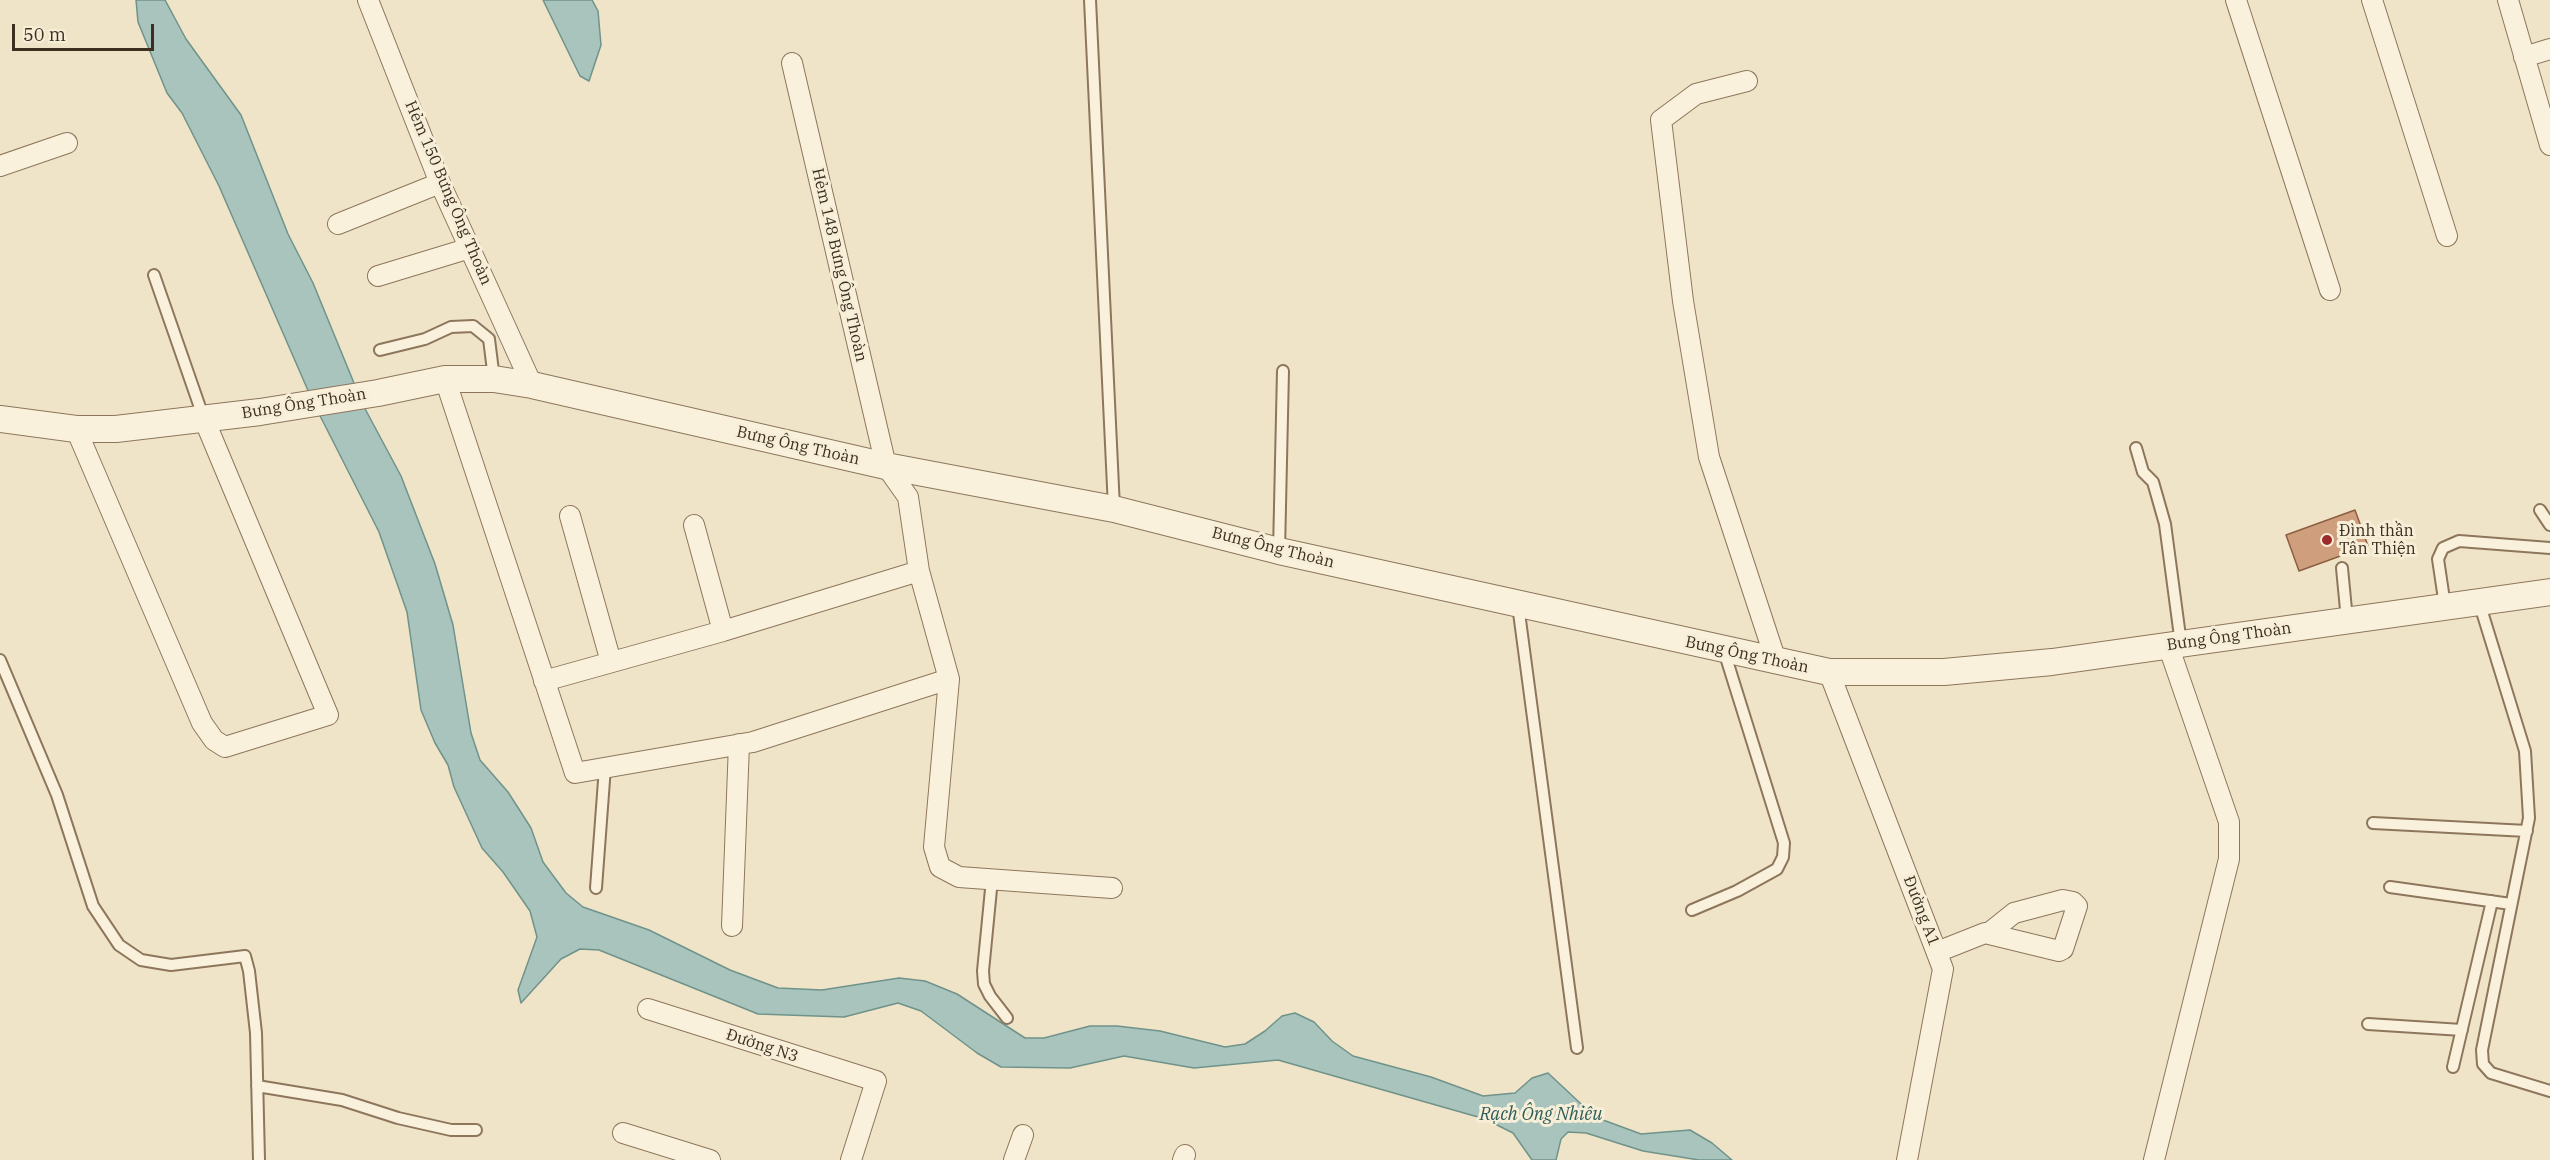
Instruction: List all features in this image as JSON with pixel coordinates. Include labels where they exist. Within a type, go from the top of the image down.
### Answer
[{"type":"street","name":"Hẻm 150 Bưng Ông Thoàn","points":[[368,0],[440,183],[532,385]]},
{"type":"street","points":[[2236,0],[2330,290]]},
{"type":"street","points":[[2372,0],[2447,236]]},
{"type":"street","points":[[2508,0],[2550,145]]},
{"type":"street","points":[[2524,57],[2550,49]]},
{"type":"street","name":"Hẻm 148 Bưng Ông Thoàn","points":[[792,63],[886,466]]},
{"type":"street","points":[[1747,81],[1696,94],[1661,120],[1683,301],[1709,457],[1776,661]]},
{"type":"street","points":[[0,166],[66,143]]},
{"type":"street","points":[[338,224],[440,183]]},
{"type":"street","points":[[378,276],[470,248]]},
{"type":"street","points":[[445,378],[574,773],[739,744],[949,679]]},
{"type":"street","name":"Bưng Ông Thoàn","points":[[0,419],[75,429],[116,429],[260,412],[378,393],[445,378],[495,379],[532,385],[886,466],[1114,509],[1278,551],[1724,651],[1829,672],[1944,672],[2052,662],[2550,591]]},
{"type":"street","points":[[75,429],[202,723],[214,740],[225,747],[328,716],[204,419]]},
{"type":"street","points":[[886,466],[908,497],[919,571],[949,679],[934,847],[940,867],[958,877],[1112,888]]},
{"type":"street","points":[[570,516],[611,662]]},
{"type":"street","points":[[694,525],[723,631]]},
{"type":"street","points":[[544,681],[723,631],[919,571]]},
{"type":"street","points":[[2161,1158],[2229,859],[2229,822],[2175,645]]},
{"type":"street","name":"Đường A1","points":[[1829,672],[1943,969],[1907,1160]]},
{"type":"street","points":[[732,926],[739,744]]},
{"type":"street","points":[[1937,952],[1969,937],[1989,933]]},
{"type":"street","name":"Đường N3","points":[[648,1009],[876,1081],[851,1160]]},
{"type":"street","points":[[623,1133],[710,1160]]},
{"type":"street","points":[[1014,1160],[1023,1135]]},
{"type":"lane","points":[[1089,0],[1114,509]]},
{"type":"lane","points":[[154,275],[204,419]]},
{"type":"lane","points":[[380,350],[425,339],[451,327],[472,326],[489,339],[495,379]]},
{"type":"lane","points":[[1278,551],[1284,371]]},
{"type":"lane","points":[[2136,448],[2143,472],[2153,482],[2165,524],[2175,645]]},
{"type":"lane","points":[[2540,510],[2550,525]]},
{"type":"lane","points":[[2445,607],[2438,559],[2443,548],[2459,541],[2550,548]]},
{"type":"lane","points":[[2342,568],[2348,620]]},
{"type":"lane","points":[[2479,602],[2525,751],[2529,786],[2527,831],[2482,1050],[2483,1064],[2491,1073],[2550,1091]]},
{"type":"lane","points":[[1517,604],[1577,1048]]},
{"type":"lane","points":[[1692,909],[1737,891],[1777,869],[1783,857],[1784,843],[1724,651]]},
{"type":"lane","points":[[0,660],[57,795],[93,906],[119,945],[141,960],[171,965],[245,956],[249,971],[256,1034],[259,1160]]},
{"type":"lane","points":[[596,888],[605,767]]},
{"type":"lane","points":[[2373,823],[2527,831]]},
{"type":"lane","points":[[992,879],[983,971],[984,984],[1007,1018]]},
{"type":"lane","points":[[2390,887],[2511,904]]},
{"type":"lane","points":[[2453,1067],[2492,901]]},
{"type":"lane","points":[[2368,1024],[2462,1030]]},
{"type":"lane","points":[[257,1086],[342,1100],[398,1118],[451,1130],[476,1130]]},
{"type":"water","name":"Rạch Ông Nhiêu","points":[[136,0],[165,0],[186,39],[241,115],[288,234],[313,283],[363,405],[401,476],[435,564],[453,625],[471,733],[480,760],[508,792],[531,828],[543,862],[566,893],[583,907],[649,930],[730,970],[778,988],[822,990],[899,978],[925,981],[957,994],[1025,1038],[1044,1038],[1090,1026],[1117,1026],[1160,1031],[1225,1047],[1245,1044],[1282,1016],[1295,1013],[1314,1022],[1332,1041],[1353,1056],[1431,1077],[1483,1096],[1515,1093],[1532,1078],[1548,1073],[1595,1117],[1641,1134],[1690,1130],[1712,1143],[1732,1160],[1699,1160],[1643,1151],[1586,1133],[1568,1132],[1561,1139],[1556,1160],[1532,1160],[1513,1133],[1485,1119],[1278,1060],[1194,1068],[1124,1056],[1070,1068],[1001,1067],[977,1053],[921,1011],[898,1003],[844,1017],[758,1014],[599,950],[580,949],[561,959],[521,1003],[518,990],[537,937],[530,911],[503,872],[482,848],[454,787],[448,765],[435,743],[421,710],[407,612],[379,532],[313,402],[219,186],[182,113],[167,93],[138,22]]},
{"type":"water","points":[[543,0],[592,0],[598,11],[601,45],[589,81],[580,76]]},
{"type":"building","name":"Đình thần Tân Thiện","points":[[2355,510],[2368,546],[2299,571],[2286,535]]},
{"type":"place","name":"Đình thần Tân Thiện","points":[[2327,540]]}]
